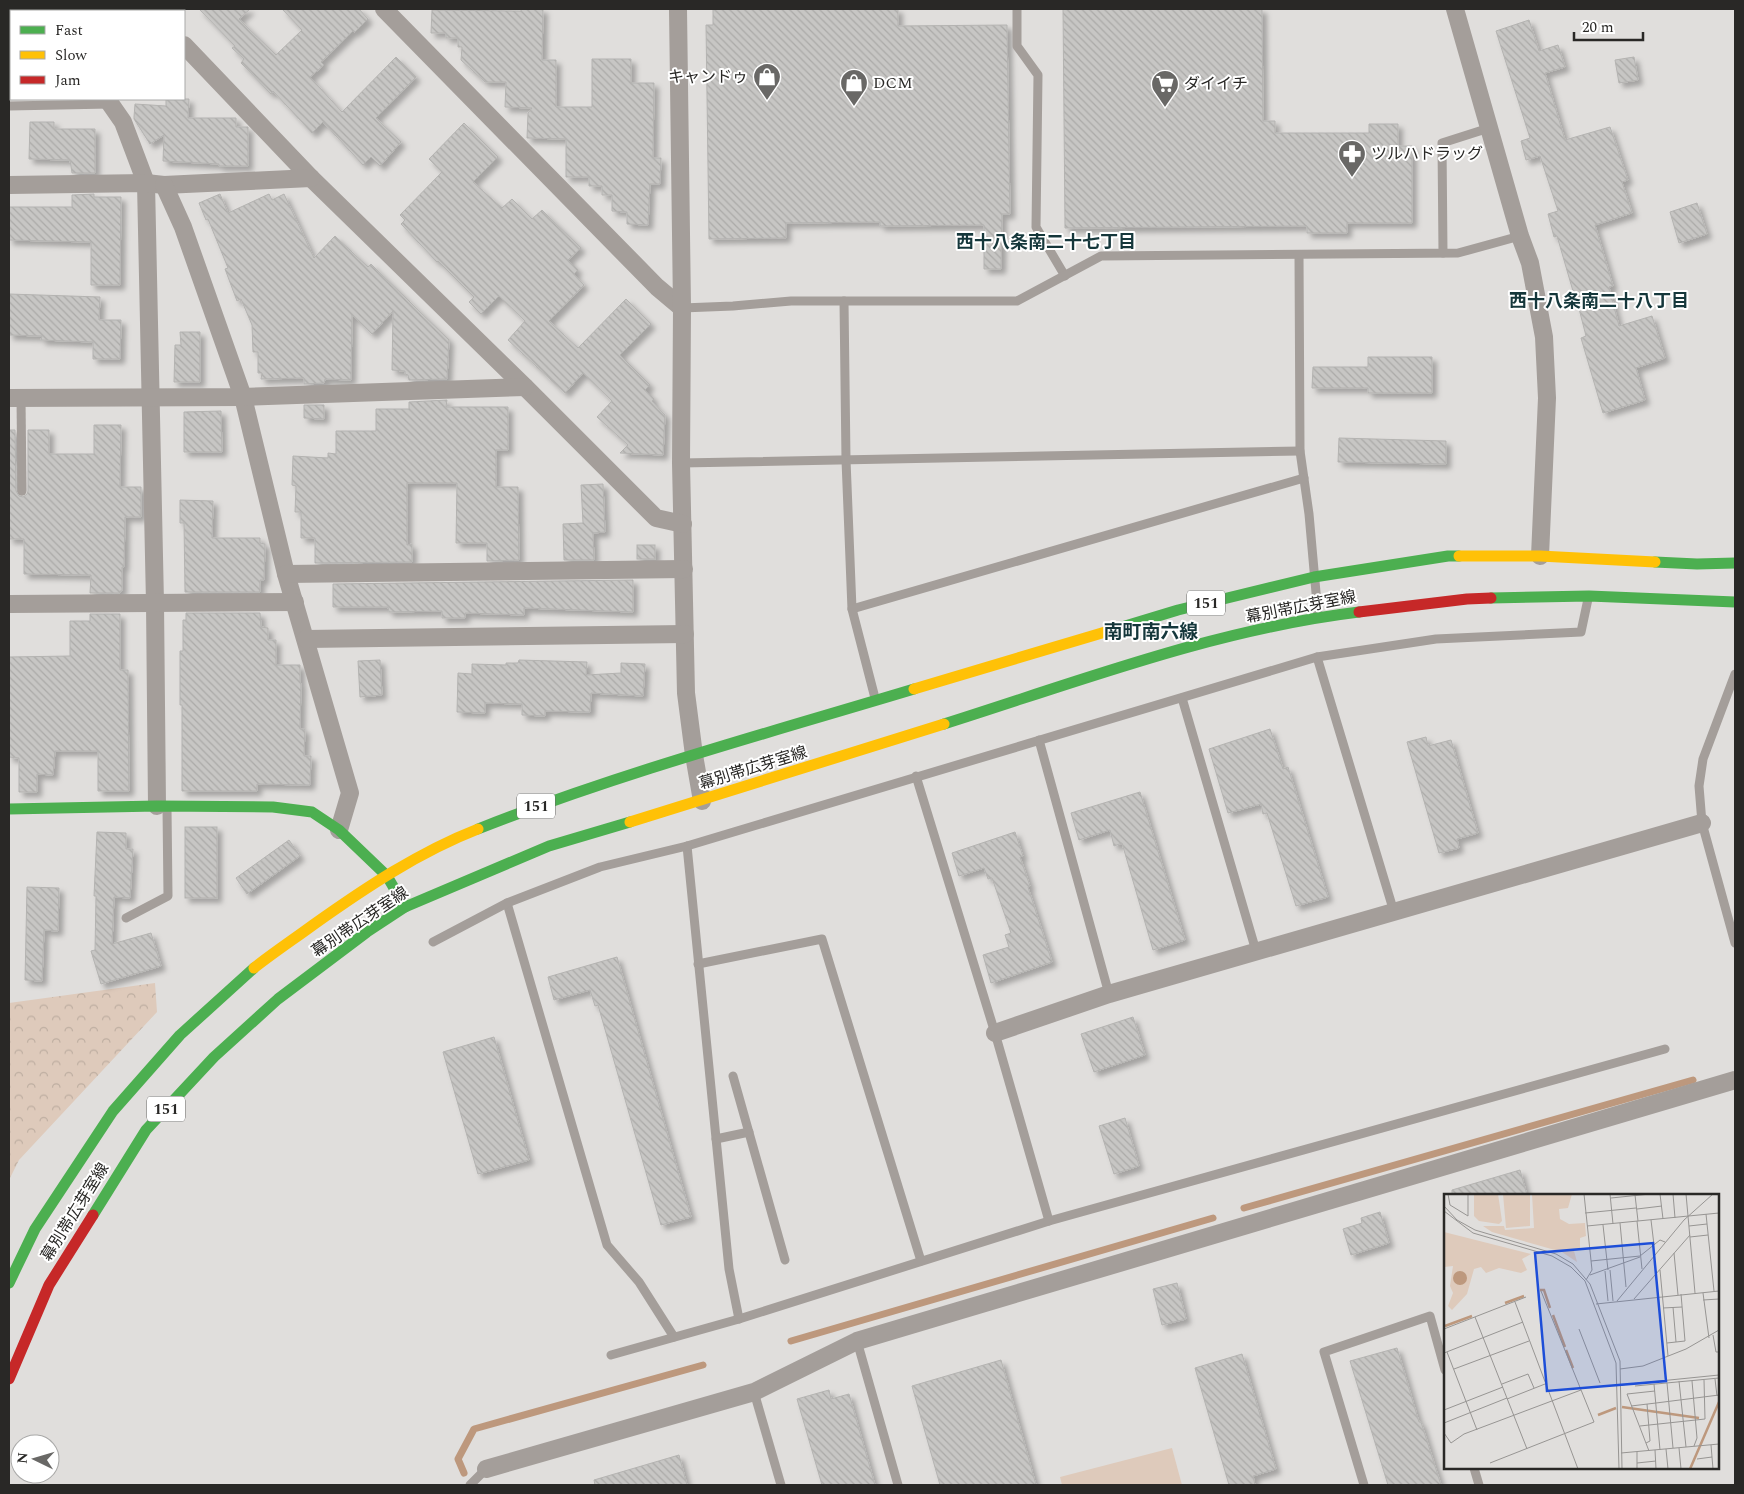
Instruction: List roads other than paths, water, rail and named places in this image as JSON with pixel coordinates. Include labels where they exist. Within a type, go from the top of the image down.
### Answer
[{"type":"main road","name":"幕別帯広芽室線","points":[[9,1283],[35,1229],[113,1111],[180,1035],[255,968],[346,902],[447,841],[531,808],[694,755],[1178,610],[1314,577],[1448,556],[1540,556],[1697,564],[1735,563]]},
{"type":"main road","name":"幕別帯広芽室線","points":[[9,1379],[49,1285],[146,1130],[214,1057],[278,999],[367,932],[405,907],[549,846],[702,801],[1192,646],[1318,617],[1467,599],[1589,596],[1735,602]]},
{"type":"main road","points":[[9,809],[162,806],[273,807],[312,812],[339,830],[387,876],[405,907]]},
{"type":"street","points":[[384,9],[657,287],[682,308]]},
{"type":"street","points":[[678,9],[682,308],[681,463],[686,693],[702,801]]},
{"type":"street","points":[[1455,9],[1520,236],[1530,263],[1544,337],[1547,398],[1540,556]]},
{"type":"street","points":[[185,46],[311,178],[526,387],[656,518],[683,524]]},
{"type":"street","points":[[109,101],[123,122],[155,184],[183,227],[242,397],[286,574],[350,793],[339,830]]},
{"type":"street","points":[[9,185],[155,184],[311,178]]},
{"type":"street","points":[[155,184],[152,397],[155,603],[162,806]]},
{"type":"street","points":[[15,398],[242,397],[526,387]]},
{"type":"street","points":[[286,574],[684,569]]},
{"type":"street","points":[[9,604],[295,602]]},
{"type":"street","points":[[306,639],[685,634]]},
{"type":"street","points":[[995,1033],[1109,994],[1702,823]]},
{"type":"street","points":[[486,1469],[754,1392],[857,1341],[1735,1080]]},
{"type":"lane","points":[[1017,9],[1017,46],[1038,75],[1036,227],[1065,276]]},
{"type":"lane","points":[[9,106],[109,101]]},
{"type":"lane","points":[[1443,253],[1442,144],[1489,128]]},
{"type":"lane","points":[[682,308],[791,301],[1017,301],[1101,256],[1458,253],[1520,236]]},
{"type":"lane","points":[[1299,255],[1300,451],[1309,514],[1318,617]]},
{"type":"lane","points":[[844,301],[846,460],[852,608],[876,701]]},
{"type":"lane","points":[[15,398],[22,490]]},
{"type":"lane","points":[[681,463],[1300,451]]},
{"type":"lane","points":[[852,608],[1304,478]]},
{"type":"lane","points":[[433,942],[507,903],[600,867],[687,846],[1317,657],[1436,640],[1581,632],[1589,596]]},
{"type":"lane","points":[[1317,657],[1394,912]]},
{"type":"lane","points":[[1735,674],[1703,759],[1699,786],[1702,823],[1735,943]]},
{"type":"lane","points":[[1182,698],[1256,952]]},
{"type":"lane","points":[[1039,740],[1109,994]]},
{"type":"lane","points":[[916,776],[995,1033],[1049,1221]]},
{"type":"lane","points":[[126,918],[168,896],[162,806]]},
{"type":"lane","points":[[687,846],[728,1269],[739,1319]]},
{"type":"lane","points":[[507,903],[608,1245],[639,1282],[674,1337]]},
{"type":"lane","points":[[698,964],[822,939],[921,1261]]},
{"type":"lane","points":[[611,1355],[739,1319],[1049,1221],[1666,1049]]},
{"type":"lane","points":[[733,1076],[785,1260]]},
{"type":"lane","points":[[716,1139],[749,1132]]},
{"type":"lane","points":[[1364,1485],[1324,1352],[1430,1316],[1444,1366]]},
{"type":"lane","points":[[857,1341],[898,1485]]},
{"type":"lane","points":[[754,1392],[781,1485]]},
{"type":"lane","points":[[470,1485],[486,1469]]},
{"type":"lane","points":[[1474,1469],[1479,1485]]},
{"type":"waterway","points":[[1244,1208],[1693,1080]]},
{"type":"waterway","points":[[791,1341],[1213,1218]]},
{"type":"waterway","points":[[464,1473],[458,1459],[474,1429],[703,1365]]},
{"type":"place","name":"キャンドゥ","points":[[767,101]]},
{"type":"place","name":"DCM","points":[[854,107]]},
{"type":"place","name":"ダイイチ","points":[[1165,108]]},
{"type":"place","name":"ツルハドラッグ","points":[[1352,178]]},
{"type":"district","name":"西十八条南二十七丁目","points":[[1046,242]]},
{"type":"district","name":"西十八条南二十八丁目","points":[[1599,301]]},
{"type":"district","name":"南町南六線","points":[[1151,632]]}]
